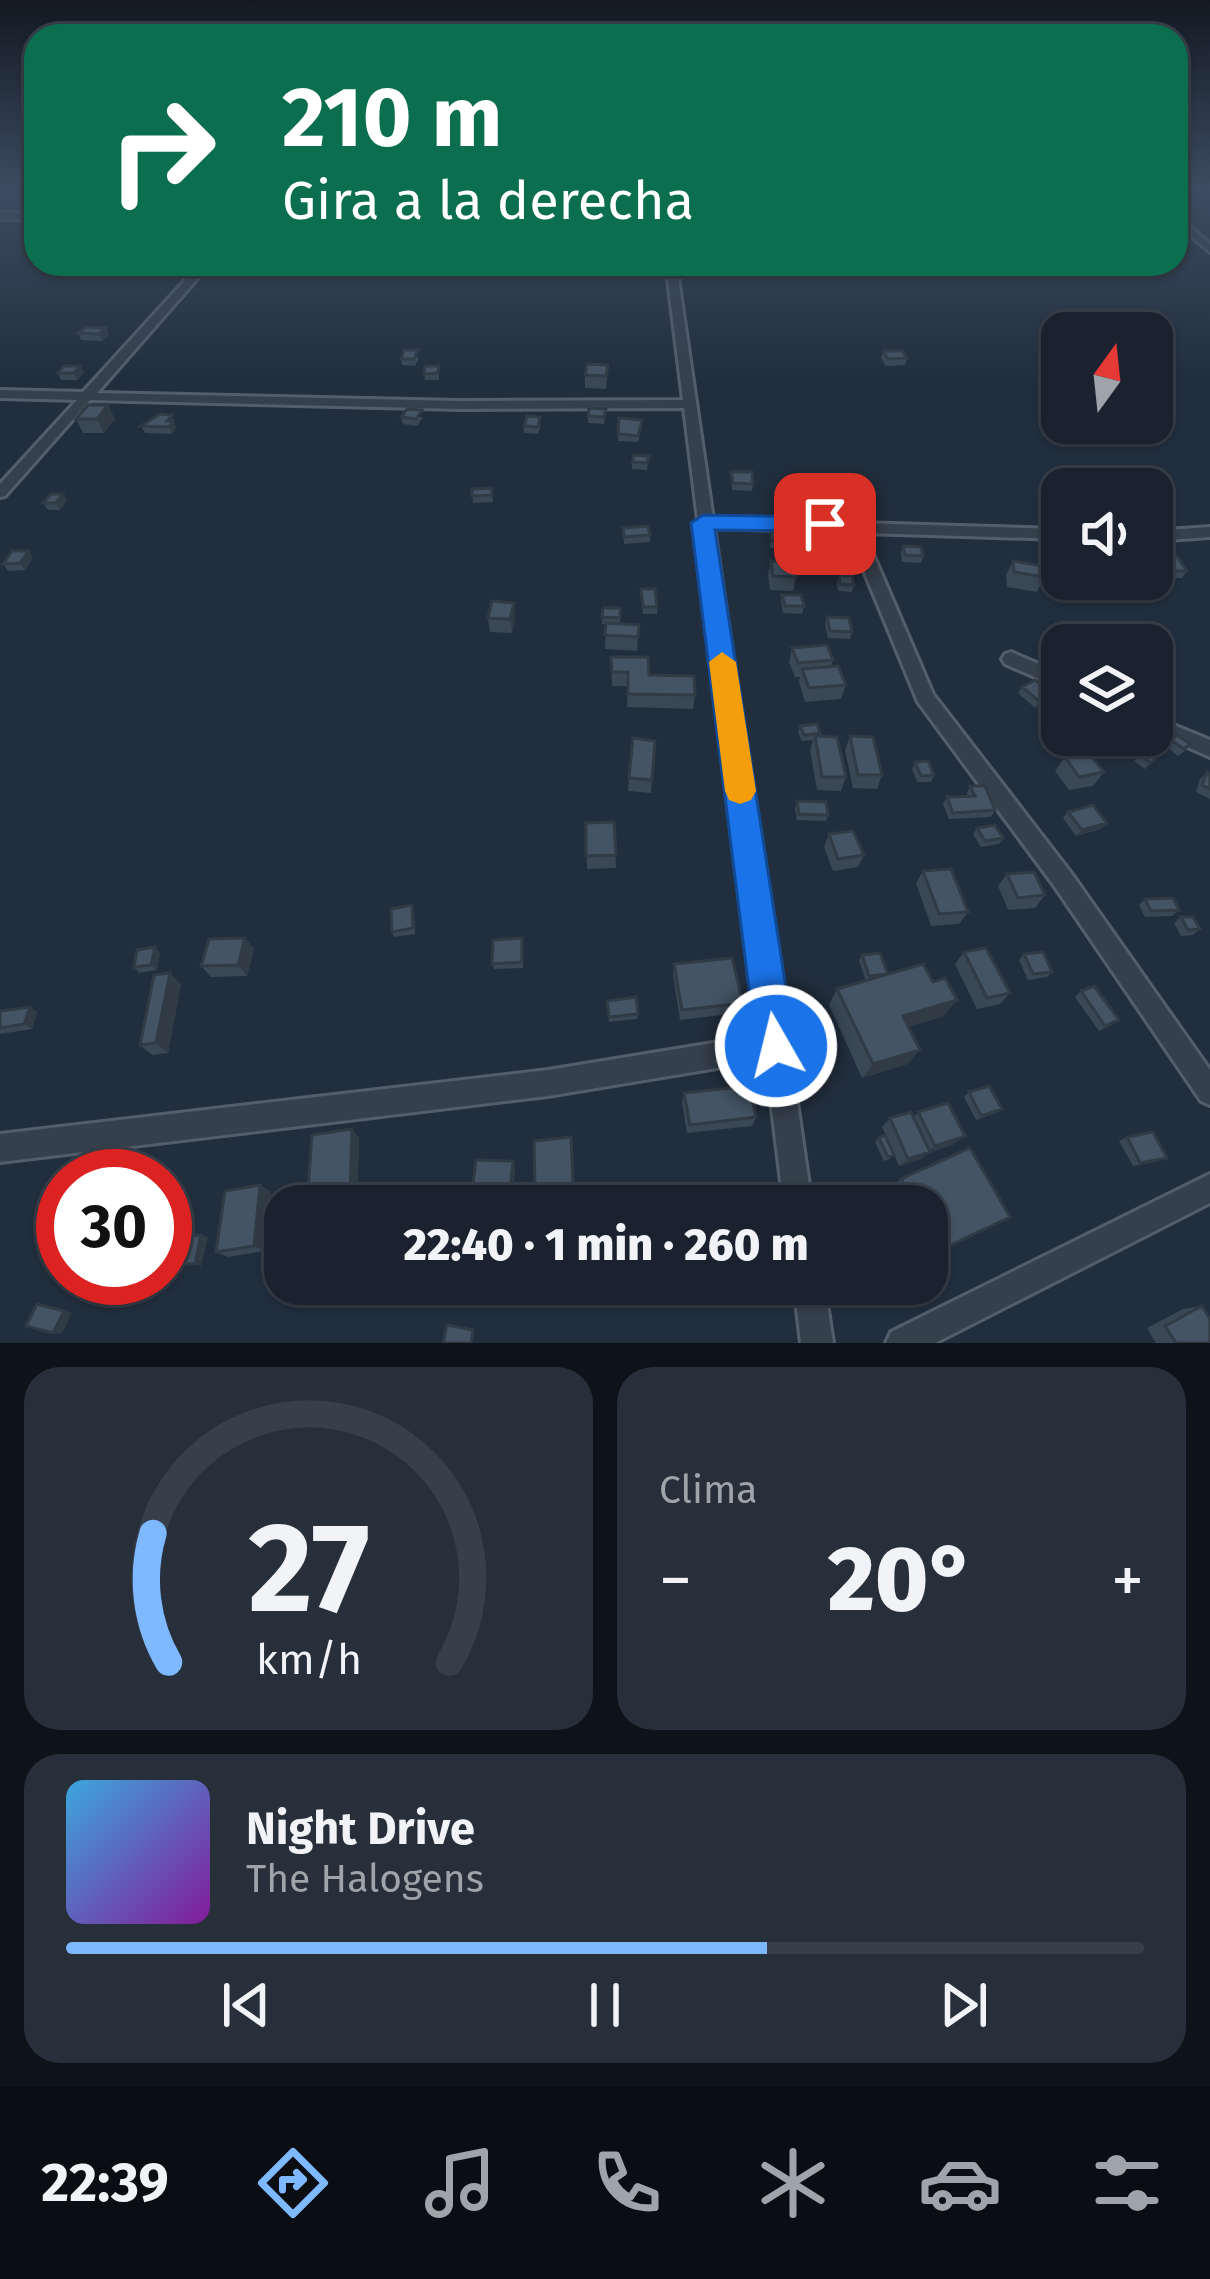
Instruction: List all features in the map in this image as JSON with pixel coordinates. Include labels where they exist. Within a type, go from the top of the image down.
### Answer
[{"type":"street","points":[[0,493],[194,276]]},
{"type":"street","points":[[672,276],[795,1185]]},
{"type":"street","points":[[0,394],[436,405],[687,404]]},
{"type":"street","points":[[703,523],[1041,532]]},
{"type":"street","points":[[854,525],[925,697],[1063,880],[1210,1092]]},
{"type":"street","points":[[1173,535],[1210,532]]},
{"type":"street","points":[[1011,659],[1041,673]]},
{"type":"street","points":[[1173,732],[1210,749]]},
{"type":"street","points":[[0,1148],[548,1083],[776,1046]]},
{"type":"street","points":[[902,1343],[1210,1188]]},
{"type":"street","points":[[812,1305],[818,1343]]},
{"type":"building","points":[[86,327],[106,328],[99,334],[78,333]]},
{"type":"building","points":[[404,350],[418,350],[414,359],[401,359]]},
{"type":"building","points":[[883,351],[902,351],[907,358],[888,359]]},
{"type":"building","points":[[587,364],[608,365],[606,376],[585,375]]},
{"type":"building","points":[[64,366],[80,366],[74,373],[58,373]]},
{"type":"building","points":[[425,366],[439,366],[438,373],[424,374]]},
{"type":"building","points":[[88,405],[108,405],[97,419],[76,419]]},
{"type":"building","points":[[589,408],[606,409],[604,417],[588,416]]},
{"type":"building","points":[[407,409],[422,410],[416,419],[401,417]]},
{"type":"building","points":[[160,414],[172,415],[169,427],[141,426]]},
{"type":"building","points":[[527,416],[540,417],[538,427],[524,426]]},
{"type":"building","points":[[619,418],[642,420],[638,436],[618,434]]},
{"type":"building","points":[[634,455],[649,456],[647,463],[632,462]]},
{"type":"building","points":[[731,472],[752,472],[753,484],[733,483]]},
{"type":"building","points":[[798,476],[819,476],[821,485],[800,485]]},
{"type":"building","points":[[825,485],[844,486],[845,492],[827,492]]},
{"type":"building","points":[[492,488],[492,495],[472,496],[472,489]]},
{"type":"building","points":[[51,494],[63,494],[56,503],[43,503]]},
{"type":"building","points":[[648,526],[650,535],[624,537],[623,528]]},
{"type":"building","points":[[832,530],[860,530],[865,549],[837,548]]},
{"type":"building","points":[[771,531],[785,531],[786,541],[772,541]]},
{"type":"building","points":[[903,546],[921,547],[923,556],[905,555]]},
{"type":"building","points":[[12,551],[29,551],[20,563],[3,564]]},
{"type":"building","points":[[1173,556],[1177,556],[1187,571],[1174,571]]},
{"type":"building","points":[[771,561],[794,562],[796,577],[773,576]]},
{"type":"building","points":[[1013,561],[1041,566],[1041,576],[1014,572]]},
{"type":"building","points":[[839,576],[852,576],[854,585],[840,584]]},
{"type":"building","points":[[641,589],[655,589],[657,607],[643,607]]},
{"type":"building","points":[[782,595],[801,595],[804,606],[785,606]]},
{"type":"building","points":[[492,601],[514,603],[510,619],[488,618]]},
{"type":"building","points":[[603,608],[620,608],[620,618],[602,617]]},
{"type":"building","points":[[827,617],[849,618],[852,632],[830,631]]},
{"type":"building","points":[[606,623],[639,625],[638,637],[605,635]]},
{"type":"building","points":[[827,645],[833,660],[798,663],[792,648]]},
{"type":"building","points":[[611,657],[648,657],[649,675],[694,676],[695,695],[628,694],[628,672],[612,672]]},
{"type":"building","points":[[838,666],[846,685],[809,688],[802,669]]},
{"type":"building","points":[[1035,680],[1041,685],[1041,700],[1039,701],[1022,687]]},
{"type":"building","points":[[817,724],[820,733],[804,735],[800,726]]},
{"type":"building","points":[[1177,735],[1190,744],[1184,749],[1173,738]]},
{"type":"building","points":[[815,736],[837,737],[846,777],[822,777]]},
{"type":"building","points":[[850,736],[873,737],[882,775],[858,775]]},
{"type":"building","points":[[633,738],[655,741],[652,780],[629,778]]},
{"type":"building","points":[[1091,756],[1104,772],[1079,777],[1065,757]]},
{"type":"building","points":[[928,761],[934,775],[921,776],[915,762]]},
{"type":"building","points":[[970,786],[985,786],[995,810],[953,813],[947,797],[975,796]]},
{"type":"building","points":[[797,801],[826,802],[828,815],[799,814]]},
{"type":"building","points":[[1093,805],[1107,823],[1082,830],[1068,812]]},
{"type":"building","points":[[614,822],[616,855],[586,856],[586,823]]},
{"type":"building","points":[[995,825],[1003,838],[985,841],[977,828]]},
{"type":"building","points":[[853,831],[864,855],[838,859],[829,834]]},
{"type":"building","points":[[951,869],[968,912],[939,914],[923,871]]},
{"type":"building","points":[[1034,872],[1045,895],[1018,898],[1007,874]]},
{"type":"building","points":[[1173,898],[1179,910],[1151,911],[1145,899]]},
{"type":"building","points":[[412,905],[413,928],[392,932],[391,909]]},
{"type":"building","points":[[1181,917],[1193,917],[1200,929],[1188,930]]},
{"type":"building","points":[[245,938],[238,965],[201,966],[209,939]]},
{"type":"building","points":[[522,938],[522,962],[492,964],[493,940]]},
{"type":"building","points":[[155,947],[151,965],[134,967],[137,950]]},
{"type":"building","points":[[986,948],[1010,993],[987,998],[964,952]]},
{"type":"building","points":[[1043,952],[1052,972],[1033,974],[1024,954]]},
{"type":"building","points":[[880,953],[888,974],[869,976],[862,955]]},
{"type":"building","points":[[732,958],[743,1003],[682,1010],[674,964]]},
{"type":"building","points":[[923,964],[933,982],[945,978],[957,1000],[903,1016],[920,1050],[873,1064],[837,989]]},
{"type":"building","points":[[170,973],[156,1043],[140,1045],[154,975]]},
{"type":"building","points":[[1094,986],[1119,1020],[1105,1026],[1081,991]]},
{"type":"building","points":[[636,997],[638,1014],[609,1017],[607,1001]]},
{"type":"building","points":[[30,1007],[24,1024],[0,1028],[0,1011]]},
{"type":"building","points":[[749,1086],[756,1117],[690,1125],[684,1093]]},
{"type":"building","points":[[989,1086],[1002,1109],[981,1116],[969,1092]]},
{"type":"building","points":[[948,1103],[965,1136],[935,1146],[918,1112]]},
{"type":"building","points":[[911,1112],[930,1152],[908,1159],[890,1118]]},
{"type":"building","points":[[352,1129],[350,1185],[308,1185],[312,1135]]},
{"type":"building","points":[[1153,1132],[1167,1158],[1140,1163],[1127,1137]]},
{"type":"building","points":[[885,1135],[894,1155],[888,1157],[879,1138]]},
{"type":"building","points":[[571,1137],[573,1183],[535,1185],[534,1141]]},
{"type":"building","points":[[970,1148],[1010,1217],[948,1246],[948,1185],[904,1185],[901,1179]]},
{"type":"building","points":[[476,1160],[513,1161],[511,1185],[473,1185]]},
{"type":"building","points":[[260,1185],[254,1246],[216,1252],[225,1191]]},
{"type":"building","points":[[192,1235],[201,1235],[195,1264],[192,1264]]},
{"type":"building","points":[[36,1305],[64,1311],[53,1333],[26,1326]]},
{"type":"building","points":[[1202,1306],[1210,1319],[1210,1343],[1176,1343],[1165,1326]]},
{"type":"building","points":[[447,1325],[473,1330],[471,1343],[443,1343]]},
{"type":"slow traffic","points":[[722,662],[740,791]]},
{"type":"route","points":[[776,1046],[703,523],[825,524]]}]
